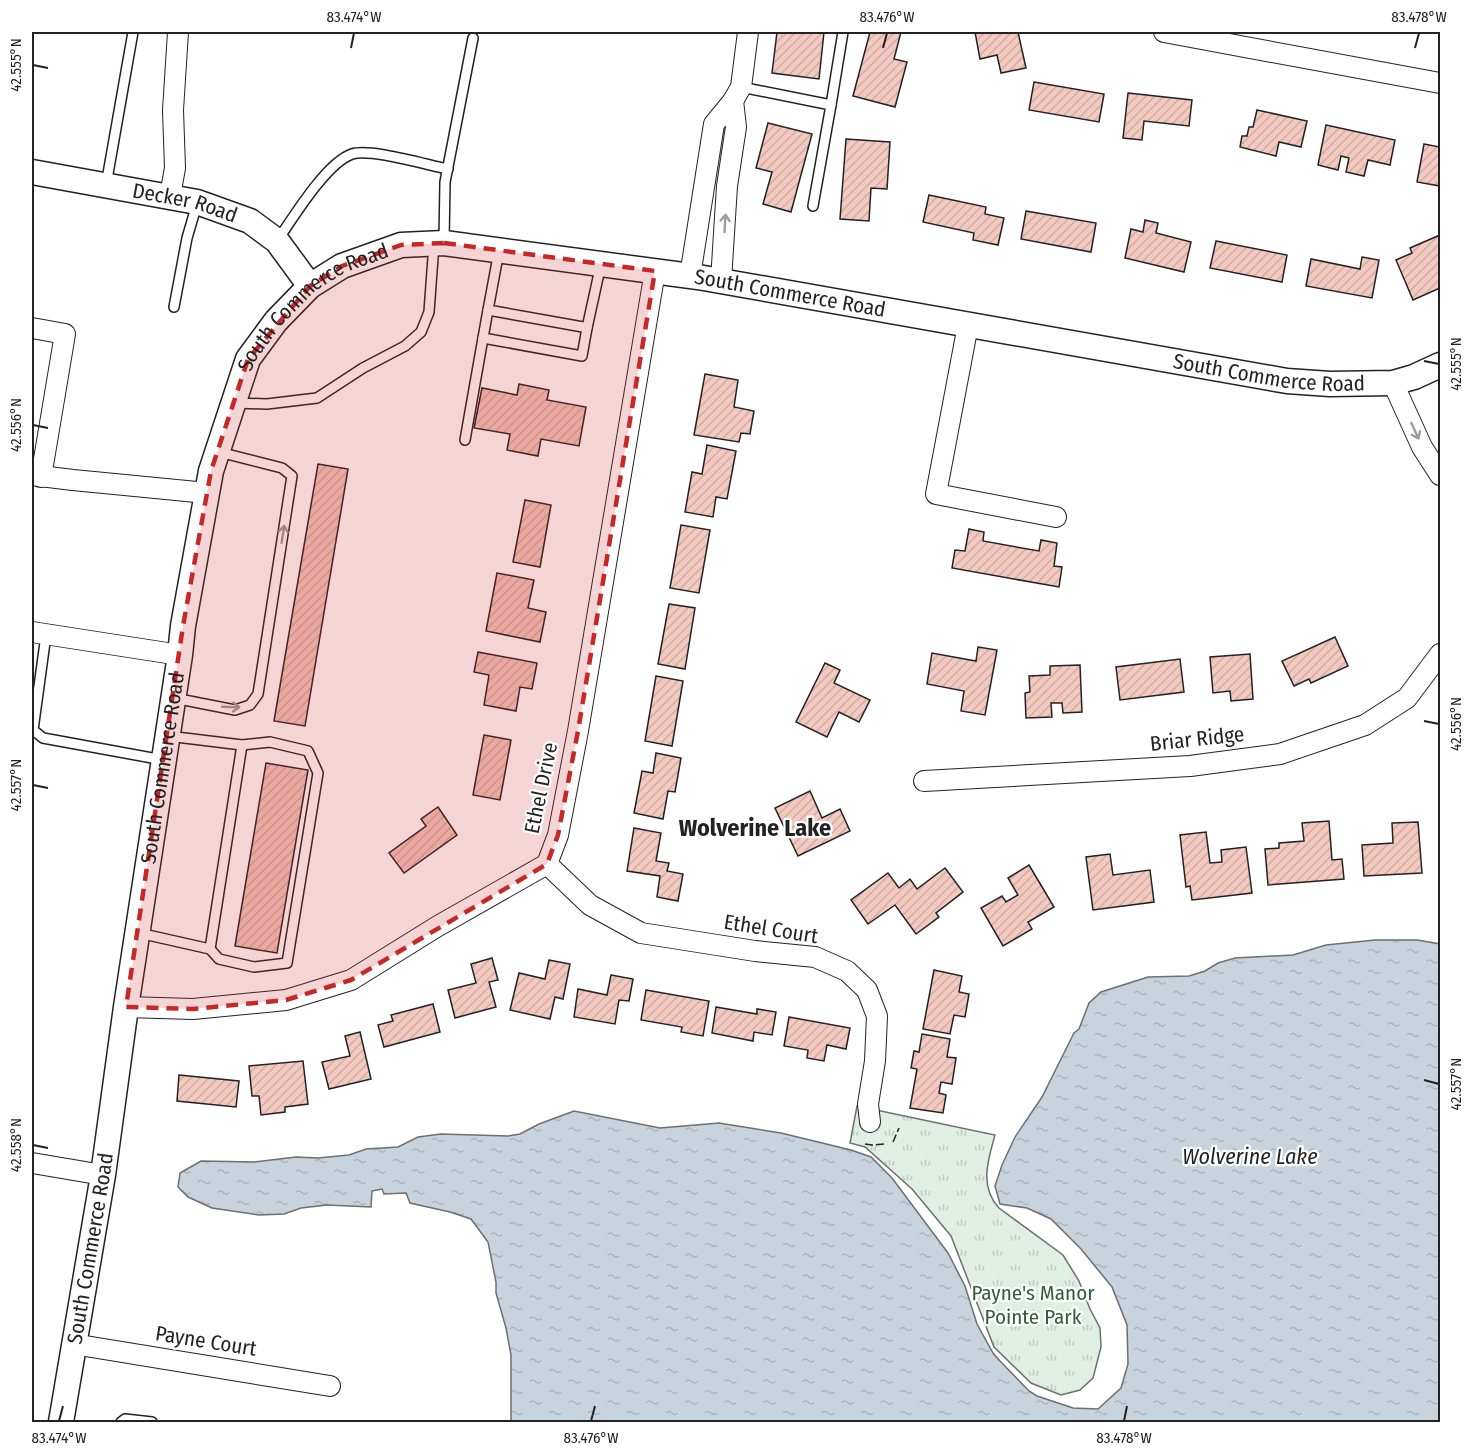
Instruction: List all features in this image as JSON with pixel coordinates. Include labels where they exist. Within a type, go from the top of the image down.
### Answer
[{"type":"street","points":[[170,196],[174,168],[173,111],[178,32]]},
{"type":"street","points":[[721,281],[727,186],[736,127],[737,94],[748,32]]},
{"type":"street","points":[[1164,32],[1440,83]]},
{"type":"street","points":[[690,276],[714,124],[737,94]]},
{"type":"street","name":"Decker Road","points":[[32,172],[197,202],[250,221],[277,241],[310,286]]},
{"type":"street","name":"South Commerce Road","points":[[61,1422],[103,1174],[183,626],[207,493],[248,359],[276,321],[310,286],[342,266],[401,245],[439,244],[499,250],[721,281],[1287,381],[1330,384],[1393,383],[1414,377],[1440,365]]},
{"type":"street","name":"Ethel Drive","points":[[126,1007],[193,1009],[286,1000],[351,980],[438,926],[547,864],[558,835],[578,731],[655,271]]},
{"type":"street","points":[[968,325],[936,494],[1056,517]]},
{"type":"street","points":[[32,328],[65,334],[36,476],[207,493]]},
{"type":"street","points":[[1393,383],[1422,447],[1440,475]]},
{"type":"street","points":[[39,633],[180,655]]},
{"type":"street","name":"Briar Ridge","points":[[924,781],[1190,766],[1280,754],[1365,725],[1407,699],[1440,654]]},
{"type":"street","name":"Ethel Court","points":[[547,864],[590,904],[641,933],[755,951],[815,957],[847,971],[867,990],[877,1016],[875,1061],[868,1104],[870,1122]]},
{"type":"street","points":[[32,1163],[103,1174]]},
{"type":"street","name":"Payne Court","points":[[73,1344],[330,1386]]},
{"type":"lane","points":[[106,184],[133,32]]},
{"type":"lane","points":[[813,206],[843,32]]},
{"type":"lane","points":[[233,403],[267,404],[317,398],[363,368],[405,346],[421,332],[429,312],[445,182],[473,38]]},
{"type":"lane","points":[[737,94],[831,105]]},
{"type":"lane","points":[[277,241],[311,193],[336,163],[353,154],[368,153],[448,169]]},
{"type":"lane","points":[[174,307],[187,238],[197,202]]},
{"type":"lane","points":[[465,440],[499,250]]},
{"type":"lane","points":[[483,338],[582,356],[601,264]]},
{"type":"lane","points":[[488,310],[587,328]]},
{"type":"lane","points":[[174,698],[234,710],[250,705],[258,693],[292,476],[282,468],[218,452]]},
{"type":"lane","points":[[39,633],[33,730],[43,738],[164,760]]},
{"type":"lane","points":[[137,933],[210,949],[219,959],[254,966],[287,963],[318,773],[308,751],[270,742],[242,745],[168,736]]},
{"type":"lane","points":[[210,949],[242,745]]},
{"type":"lane","points":[[122,1422],[125,1419],[152,1422]]},
{"type":"highlighted area","points":[[444,243],[655,271],[578,731],[558,835],[547,864],[351,980],[286,1000],[193,1009],[126,1007],[183,626],[211,471],[248,359],[310,286],[342,266],[401,245]]},
{"type":"green space","name":"Payne's Manor Pointe Park","points":[[857,1106],[995,1135],[987,1173],[989,1191],[993,1200],[999,1208],[1063,1255],[1079,1281],[1100,1328],[1101,1347],[1093,1378],[1080,1390],[1061,1395],[1031,1383],[994,1347],[951,1236],[912,1189],[865,1147],[850,1143]]},
{"type":"water","name":"Wolverine Lake","points":[[1375,940],[1417,940],[1440,944],[1440,1422],[511,1422],[511,1355],[506,1328],[496,1293],[488,1242],[471,1219],[410,1203],[406,1193],[384,1194],[382,1189],[372,1191],[371,1207],[327,1205],[301,1208],[284,1214],[259,1215],[212,1208],[188,1197],[178,1187],[180,1173],[201,1161],[254,1162],[296,1157],[318,1158],[349,1155],[366,1149],[398,1147],[418,1137],[441,1134],[508,1136],[520,1134],[574,1111],[660,1128],[719,1123],[781,1133],[871,1157],[892,1178],[948,1253],[965,1286],[977,1324],[1000,1361],[1029,1391],[1037,1396],[1073,1408],[1098,1409],[1121,1388],[1128,1364],[1127,1325],[1112,1287],[1081,1249],[1051,1219],[1027,1208],[1000,1204],[995,1186],[1015,1137],[1042,1097],[1074,1033],[1079,1029],[1089,1003],[1101,992],[1148,977],[1189,976],[1235,958],[1293,955],[1326,945]]},
{"type":"building","points":[[777,32],[824,32],[819,79],[772,73]]},
{"type":"building","points":[[870,32],[901,32],[894,59],[907,62],[895,107],[853,96]]},
{"type":"building","points":[[975,32],[1018,32],[1026,68],[1001,73],[997,55],[980,59]]},
{"type":"building","points":[[1034,82],[1104,94],[1099,122],[1029,110]]},
{"type":"building","points":[[1128,93],[1192,100],[1189,126],[1144,121],[1142,140],[1123,138]]},
{"type":"building","points":[[1257,110],[1307,121],[1301,147],[1279,142],[1276,156],[1240,147],[1242,136],[1247,136],[1249,127],[1253,127]]},
{"type":"building","points":[[768,123],[812,134],[791,212],[763,204],[772,172],[756,168]]},
{"type":"building","points":[[1326,125],[1395,140],[1390,165],[1368,160],[1364,176],[1346,172],[1349,158],[1341,156],[1338,170],[1318,165]]},
{"type":"building","points":[[846,139],[890,142],[887,189],[871,188],[869,221],[840,219]]},
{"type":"building","points":[[1424,144],[1440,147],[1440,186],[1417,182]]},
{"type":"building","points":[[929,195],[986,207],[985,214],[1004,218],[998,245],[973,240],[974,233],[923,222]]},
{"type":"building","points":[[1026,211],[1096,223],[1091,252],[1021,239]]},
{"type":"building","points":[[1145,220],[1158,223],[1156,233],[1191,242],[1184,272],[1125,258],[1131,229],[1143,232]]},
{"type":"building","points":[[1440,235],[1440,288],[1413,300],[1396,260],[1412,253],[1410,248]]},
{"type":"building","points":[[1216,241],[1287,255],[1282,282],[1210,268]]},
{"type":"building","points":[[1362,257],[1379,260],[1372,298],[1306,286],[1311,259],[1360,269]]},
{"type":"building","points":[[705,374],[738,380],[734,407],[754,411],[750,434],[741,433],[739,442],[694,435]]},
{"type":"building","points":[[519,384],[549,390],[547,400],[586,407],[579,446],[541,439],[538,456],[507,450],[510,434],[474,428],[482,388],[517,395]]},
{"type":"building","points":[[707,445],[736,451],[727,499],[716,497],[713,517],[685,512],[692,472],[702,474]]},
{"type":"building","points":[[318,464],[348,469],[305,726],[274,721]]},
{"type":"building","points":[[525,500],[551,505],[540,567],[513,562]]},
{"type":"building","points":[[681,525],[710,530],[699,593],[670,588]]},
{"type":"building","points":[[969,529],[984,532],[983,541],[1039,551],[1041,540],[1057,543],[1054,566],[1062,567],[1059,587],[952,568],[955,550],[965,551]]},
{"type":"building","points":[[497,573],[534,580],[528,608],[546,612],[540,642],[486,631]]},
{"type":"building","points":[[669,604],[695,608],[685,669],[658,664]]},
{"type":"building","points":[[1335,637],[1348,666],[1311,683],[1309,679],[1294,686],[1282,661]]},
{"type":"building","points":[[978,647],[997,650],[985,715],[961,711],[964,691],[927,684],[932,653],[976,661]]},
{"type":"building","points":[[478,652],[537,663],[532,689],[520,687],[516,711],[484,705],[489,675],[474,672]]},
{"type":"building","points":[[1250,654],[1253,699],[1231,701],[1230,691],[1213,693],[1210,657]]},
{"type":"building","points":[[1180,659],[1184,692],[1120,700],[1116,667]]},
{"type":"building","points":[[825,663],[840,670],[834,683],[870,700],[859,722],[839,712],[827,737],[796,722]]},
{"type":"building","points":[[1080,665],[1082,712],[1063,713],[1062,703],[1051,703],[1052,717],[1026,718],[1025,693],[1030,692],[1029,676],[1050,675],[1050,666]]},
{"type":"building","points":[[656,676],[683,681],[672,746],[645,741]]},
{"type":"building","points":[[484,735],[511,740],[500,800],[473,795]]},
{"type":"building","points":[[656,753],[681,758],[675,792],[668,791],[663,819],[634,813],[642,771],[653,773]]},
{"type":"building","points":[[266,763],[308,770],[277,953],[235,946]]},
{"type":"building","points":[[810,791],[822,818],[840,809],[850,831],[798,856],[775,808]]},
{"type":"building","points":[[438,807],[457,835],[404,873],[389,853],[426,826],[421,819]]},
{"type":"building","points":[[1329,821],[1332,860],[1342,859],[1344,879],[1268,885],[1265,849],[1279,848],[1279,843],[1304,841],[1302,823]]},
{"type":"building","points":[[1418,822],[1422,873],[1364,876],[1362,845],[1393,843],[1392,823]]},
{"type":"building","points":[[634,828],[661,833],[656,861],[669,863],[667,871],[683,874],[678,901],[657,897],[660,876],[627,871]]},
{"type":"building","points":[[1206,832],[1210,863],[1222,862],[1221,850],[1246,847],[1252,893],[1192,900],[1190,886],[1186,887],[1180,835]]},
{"type":"building","points":[[1110,854],[1113,875],[1150,870],[1154,902],[1093,910],[1086,857]]},
{"type":"building","points":[[1029,865],[1054,907],[1028,922],[1032,929],[1003,946],[981,908],[1002,896],[1006,902],[1018,895],[1008,878]]},
{"type":"building","points":[[945,868],[963,892],[936,913],[939,917],[916,934],[895,905],[868,924],[851,900],[888,873],[899,888],[910,879],[917,889]]},
{"type":"building","points":[[492,958],[498,980],[489,982],[496,1007],[455,1018],[448,990],[476,983],[471,964]]},
{"type":"building","points":[[549,960],[570,964],[563,999],[555,997],[550,1019],[510,1010],[519,973],[545,979]]},
{"type":"building","points":[[934,970],[962,976],[959,992],[969,994],[965,1017],[954,1015],[950,1034],[923,1029]]},
{"type":"building","points":[[611,975],[633,979],[629,1001],[619,1000],[615,1024],[574,1017],[578,989],[607,995]]},
{"type":"building","points":[[646,990],[709,1001],[703,1036],[681,1032],[682,1027],[641,1020]]},
{"type":"building","points":[[433,1004],[440,1032],[384,1047],[378,1025],[393,1021],[391,1015]]},
{"type":"building","points":[[716,1007],[757,1014],[757,1009],[776,1012],[772,1035],[754,1032],[753,1041],[712,1033]]},
{"type":"building","points":[[789,1017],[850,1028],[846,1049],[827,1045],[824,1061],[807,1058],[808,1050],[784,1046]]},
{"type":"building","points":[[360,1032],[371,1079],[329,1089],[322,1062],[350,1056],[345,1036]]},
{"type":"building","points":[[922,1034],[950,1039],[947,1057],[956,1058],[952,1084],[941,1082],[939,1093],[946,1095],[943,1113],[910,1108],[917,1069],[911,1068],[914,1051],[919,1052]]},
{"type":"building","points":[[303,1061],[308,1104],[285,1107],[285,1112],[261,1115],[259,1096],[252,1096],[249,1066]]},
{"type":"building","points":[[179,1075],[239,1081],[236,1107],[177,1101]]},
{"type":"fence","points":[[893,1142],[899,1128]]},
{"type":"fence","points":[[865,1144],[885,1144]]},
{"type":"district","name":"Wolverine Lake","points":[[755,828]]}]
